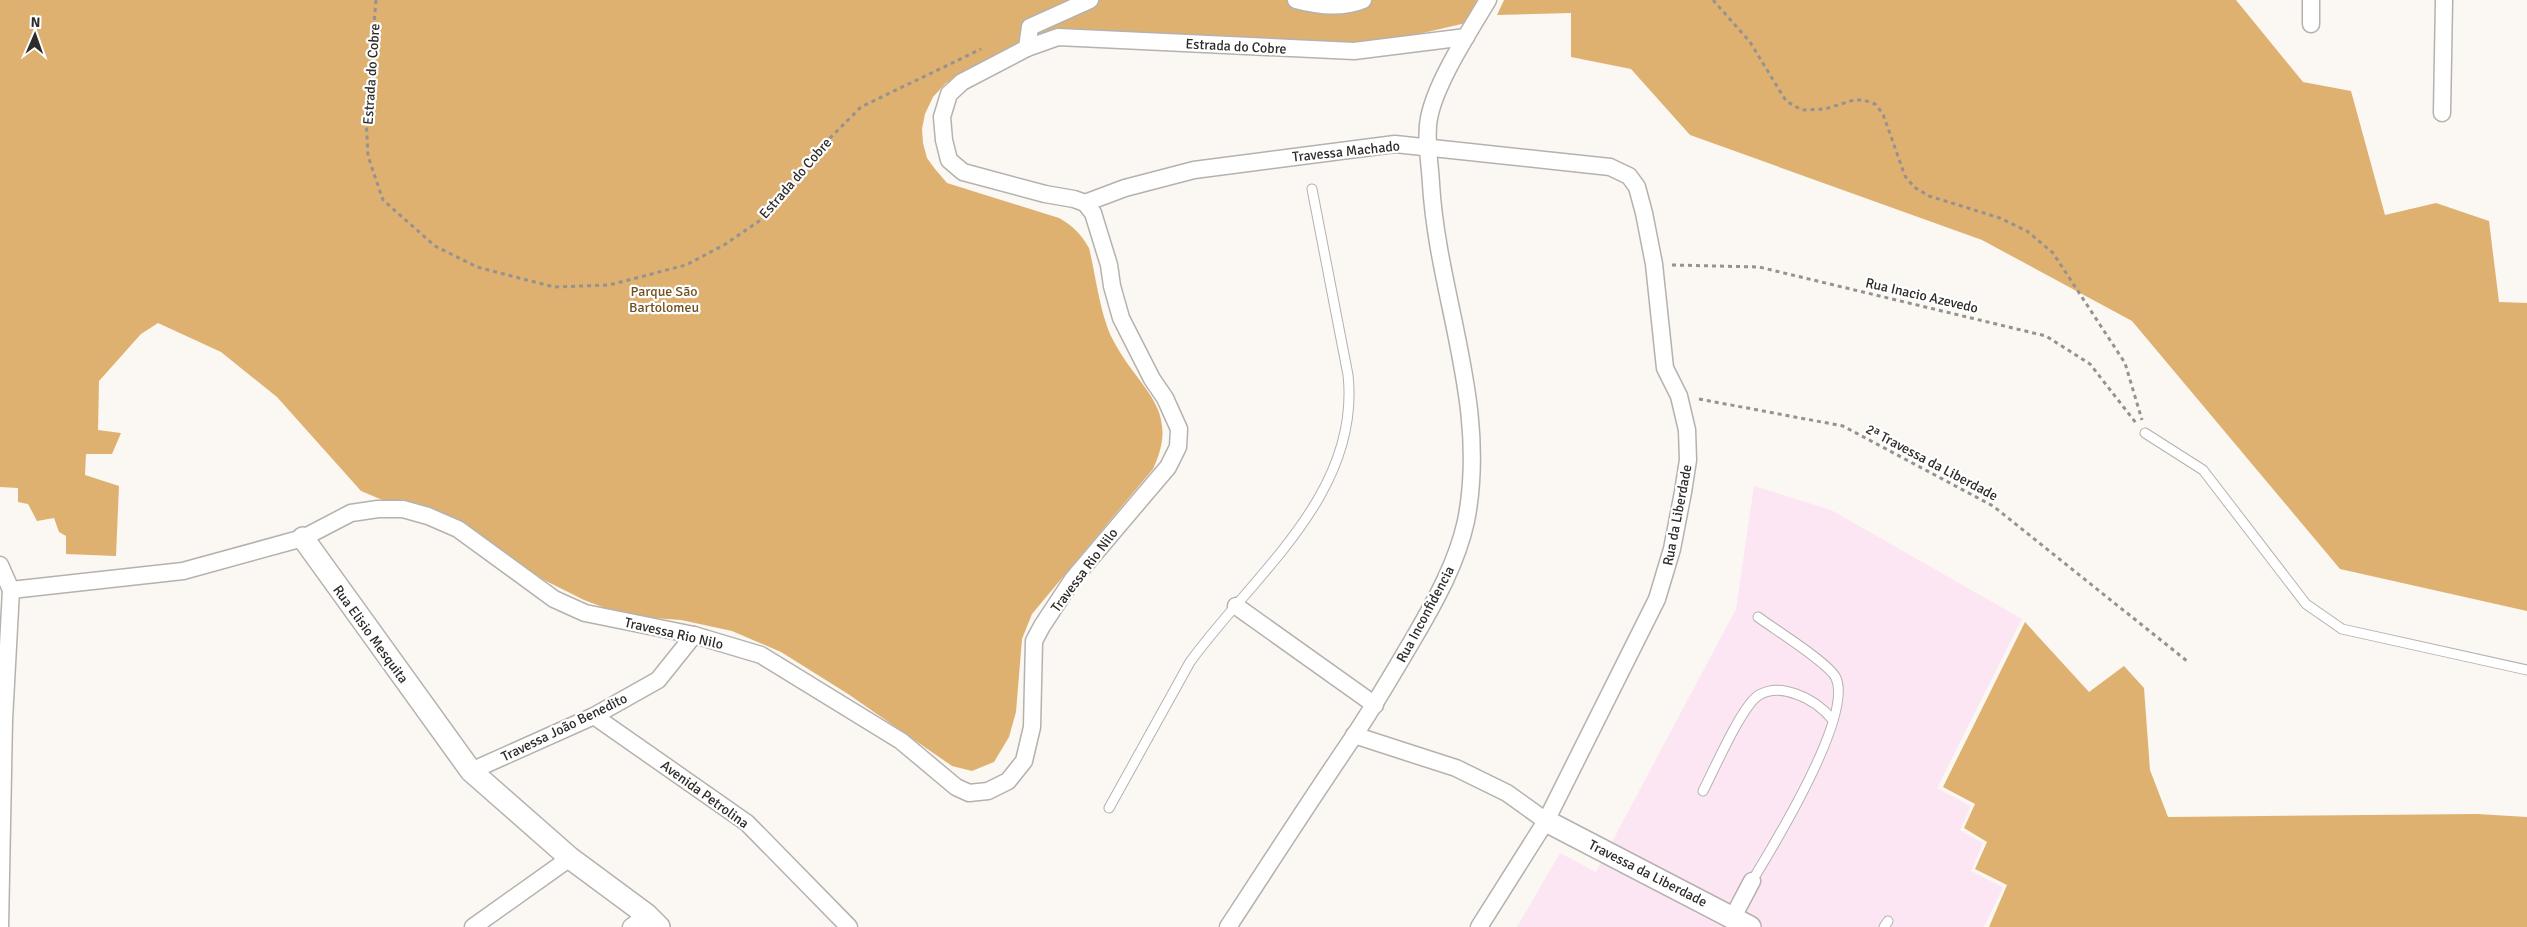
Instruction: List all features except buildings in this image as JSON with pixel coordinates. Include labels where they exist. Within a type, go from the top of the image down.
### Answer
[{"type":"street","points":[[1085,203],[962,172],[949,160],[944,140],[942,117],[949,94],[962,82],[1027,48],[1030,27],[1090,0]]},
{"type":"street","points":[[1296,0],[1330,6],[1353,4],[1363,0]]},
{"type":"street","name":"Rua Inconfidencia","points":[[1228,927],[1375,706],[1438,596],[1455,558],[1466,520],[1470,482],[1471,424],[1466,375],[1449,304],[1433,208],[1429,119],[1436,96],[1466,37],[1488,0]]},
{"type":"street","points":[[2311,0],[2311,24]]},
{"type":"street","points":[[2442,112],[2444,0]]},
{"type":"street","name":"Estrada do Cobre","points":[[1027,48],[1058,37],[1354,52],[1466,37]]},
{"type":"street","name":"Travessa Machado","points":[[1085,203],[1125,188],[1194,170],[1358,147],[1395,144],[1429,146],[1610,167]]},
{"type":"street","name":"Rua da Liberdade","points":[[1479,927],[1546,821],[1660,591],[1672,549],[1688,460],[1687,430],[1679,396],[1665,368],[1654,264],[1637,187],[1629,176],[1610,167]]},
{"type":"street","name":"Travessa Rio Nilo","points":[[303,538],[351,514],[378,508],[402,509],[428,516],[458,529],[554,599],[568,606],[606,618],[694,635],[761,655],[901,741],[938,773],[969,793],[988,791],[1008,781],[1024,761],[1032,727],[1034,641],[1074,579],[1168,467],[1178,447],[1178,429],[1175,418],[1165,398],[1152,379],[1121,318],[1101,234],[1093,213],[1085,203]]},
{"type":"street","points":[[11,590],[184,571],[303,538]]},
{"type":"street","name":"Rua Elisio Mesquita","points":[[303,538],[470,772],[646,923]]},
{"type":"street","points":[[0,565],[11,590],[2,720],[0,927]]},
{"type":"street","points":[[1236,606],[1375,706]]},
{"type":"street","name":"Travessa João Benedito","points":[[470,772],[594,716],[658,680],[694,635]]},
{"type":"street","name":"Avenida Petrolina","points":[[594,716],[747,822],[849,927]]},
{"type":"street","points":[[1354,735],[1456,768],[1507,793],[1546,821]]},
{"type":"street","name":"Travessa da Liberdade","points":[[1546,821],[1742,922]]},
{"type":"street","points":[[473,927],[570,858]]},
{"type":"street","points":[[1742,922],[1752,881]]},
{"type":"lane","points":[[1110,808],[1190,662],[1206,640],[1275,563],[1310,512],[1342,452],[1351,399],[1312,189]]},
{"type":"lane","points":[[2145,433],[2203,470],[2306,604],[2342,629],[2527,670]]},
{"type":"lane","points":[[1752,881],[1808,781],[1824,747],[1833,720],[1839,691],[1836,677],[1825,666],[1758,617]]},
{"type":"lane","points":[[1703,791],[1746,708],[1757,696],[1772,689],[1789,691],[1808,698],[1823,709],[1833,720]]},
{"type":"path","name":"Estrada do Cobre","points":[[376,0],[366,116],[368,156],[383,200],[435,246],[477,267],[554,287],[609,285],[686,265],[724,245],[765,217],[828,140],[860,107],[985,47]]},
{"type":"path","points":[[1713,0],[1750,42],[1786,101],[1794,108],[1820,110],[1864,100],[1875,104],[1883,114],[1906,176],[1914,186],[1929,196],[2000,218],[2027,230],[2053,253],[2125,363],[2145,433]]},
{"type":"path","name":"Rua Inacio Azevedo","points":[[1654,264],[1760,267],[2046,336],[2090,364],[2145,433]]},
{"type":"path","name":"2ª Travessa da Liberdade","points":[[1679,396],[1843,426],[1993,506],[2187,661]]},
{"type":"shaded area","points":[[1754,486],[1831,510],[2022,619],[1937,788],[1971,806],[1960,830],[1983,843],[1971,871],[2003,887],[1984,927],[1517,927],[1560,853],[1596,872],[1736,609]]},
{"type":"green space","name":"Parque São Bartolomeu","points":[[0,0],[1477,0],[1466,23],[1371,45],[1051,30],[946,83],[933,97],[925,114],[922,129],[923,143],[927,158],[947,183],[1059,218],[1073,227],[1083,239],[1089,248],[1105,319],[1113,340],[1153,400],[1160,414],[1162,430],[1161,448],[1153,469],[1032,614],[1022,639],[1016,712],[1009,737],[994,762],[972,771],[952,766],[848,694],[781,652],[732,631],[681,620],[626,616],[584,600],[542,579],[475,531],[410,502],[392,504],[361,491],[277,397],[221,352],[158,323],[141,334],[99,381],[98,430],[121,433],[112,454],[86,454],[85,475],[119,486],[116,556],[66,554],[66,536],[59,532],[54,518],[37,521],[28,504],[18,502],[18,488],[0,487]]},
{"type":"green space","points":[[1504,0],[2236,0],[2303,82],[2351,91],[2385,215],[2436,203],[2489,221],[2499,302],[2527,303],[2527,611],[2340,569],[2132,321],[1982,240],[1690,135],[1631,69],[1571,57],[1571,13],[1497,15]]},
{"type":"green space","points":[[2025,622],[2089,692],[2124,666],[2144,688],[2150,770],[2168,817],[2477,814],[2527,817],[2527,927],[1989,927],[2007,885],[1975,869],[1987,842],[1964,828],[1975,804],[1943,787]]}]
